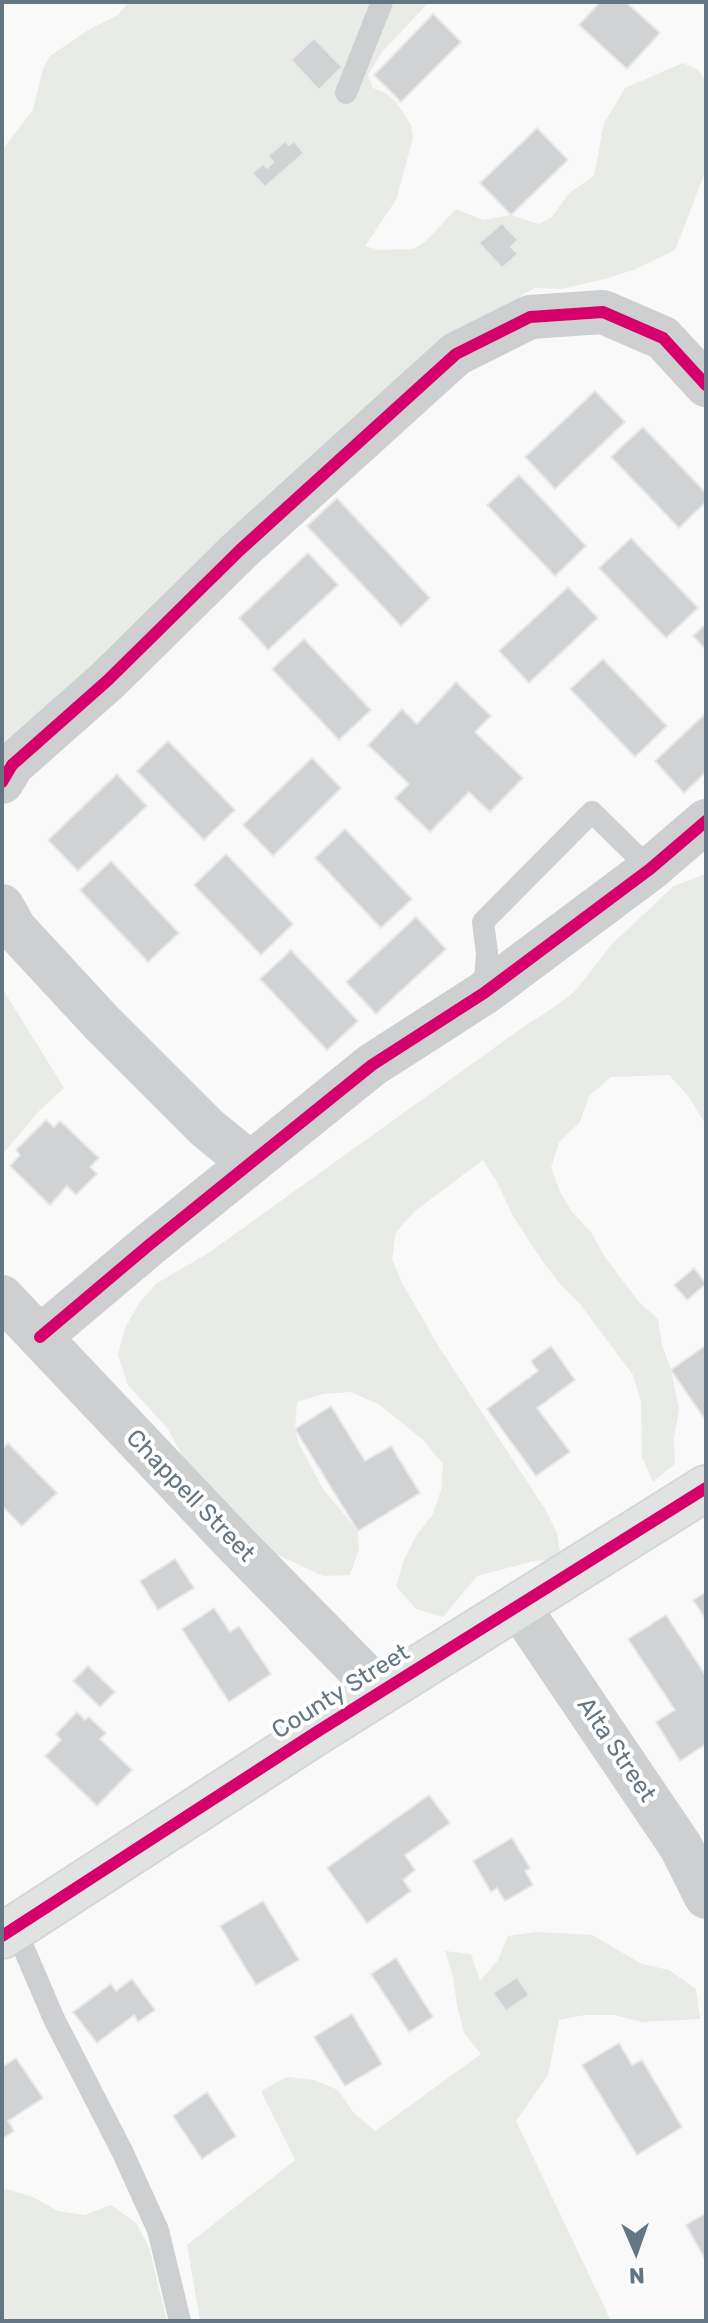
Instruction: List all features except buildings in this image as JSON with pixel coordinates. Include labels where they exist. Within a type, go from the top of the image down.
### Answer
[{"type":"street","points":[[2,782],[12,765],[108,680],[240,550],[456,354],[530,317],[603,312],[663,338],[706,385]]},
{"type":"street","points":[[40,1337],[372,1065],[484,993],[650,869],[706,821]]},
{"type":"street","points":[[2,906],[15,929],[102,1023],[207,1128],[250,1163]]},
{"type":"street","name":"Chappell Street","points":[[2,1297],[381,1692]]},
{"type":"street","name":"County Street","points":[[6,1925],[706,1488]]},
{"type":"street","name":"Alta Street","points":[[519,1607],[681,1847],[706,1897]]},
{"type":"lane","points":[[346,93],[376,10],[382,2]]},
{"type":"lane","points":[[484,993],[487,953],[483,922],[592,812],[650,869]]},
{"type":"lane","points":[[6,1925],[122,2151],[158,2230],[180,2321]]},
{"type":"shaded area","points":[[129,2],[429,2],[382,52],[368,75],[373,88],[386,93],[396,102],[411,125],[413,138],[396,200],[365,246],[379,250],[413,249],[425,242],[456,209],[483,220],[511,215],[539,224],[552,217],[569,193],[594,176],[604,123],[625,88],[683,63],[698,70],[706,81],[706,170],[675,250],[633,270],[605,279],[561,289],[535,288],[523,294],[2,758],[2,150],[33,110],[43,69],[50,56],[90,29],[118,15]]},
{"type":"shaded area","points":[[706,874],[706,1125],[689,1097],[669,1075],[611,1077],[589,1096],[580,1122],[559,1142],[551,1168],[560,1192],[573,1213],[591,1232],[604,1256],[639,1302],[658,1319],[679,1410],[674,1438],[675,1464],[653,1482],[642,1457],[641,1402],[633,1375],[580,1304],[543,1262],[513,1216],[483,1160],[415,1211],[396,1232],[392,1259],[402,1283],[439,1347],[545,1509],[557,1533],[561,1559],[534,1561],[477,1576],[443,1617],[416,1609],[396,1586],[416,1536],[433,1514],[441,1490],[443,1464],[423,1440],[380,1405],[351,1392],[323,1394],[297,1402],[295,1429],[298,1442],[323,1489],[358,1531],[359,1549],[350,1575],[323,1576],[274,1553],[196,1482],[168,1429],[128,1385],[118,1355],[125,1328],[139,1303],[157,1283],[207,1254],[553,1008],[575,991],[613,943],[674,886]]},
{"type":"shaded area","points":[[2,988],[64,1088],[40,1110],[2,1155]]},
{"type":"shaded area","points":[[535,1932],[592,1935],[642,1964],[669,1970],[696,1989],[700,2019],[642,2022],[614,2015],[585,2015],[559,2020],[548,2075],[516,2121],[611,2321],[200,2321],[187,2245],[295,2160],[261,2091],[287,2077],[314,2080],[338,2090],[354,2113],[375,2131],[481,2054],[464,2033],[445,1951],[471,1954],[480,1981],[498,1960],[508,1936]]},
{"type":"shaded area","points":[[6,2189],[33,2197],[58,2211],[85,2215],[111,2205],[136,2223],[149,2247],[167,2321],[2,2321],[2,2192]]},
{"type":"cycle path","points":[[2,782],[12,765],[108,680],[240,550],[456,354],[530,317],[603,312],[663,338],[706,385]]},
{"type":"cycle path","points":[[40,1337],[372,1065],[484,993],[650,869],[706,821]]},
{"type":"cycle path","points":[[2,1936],[315,1733],[706,1488]]}]
